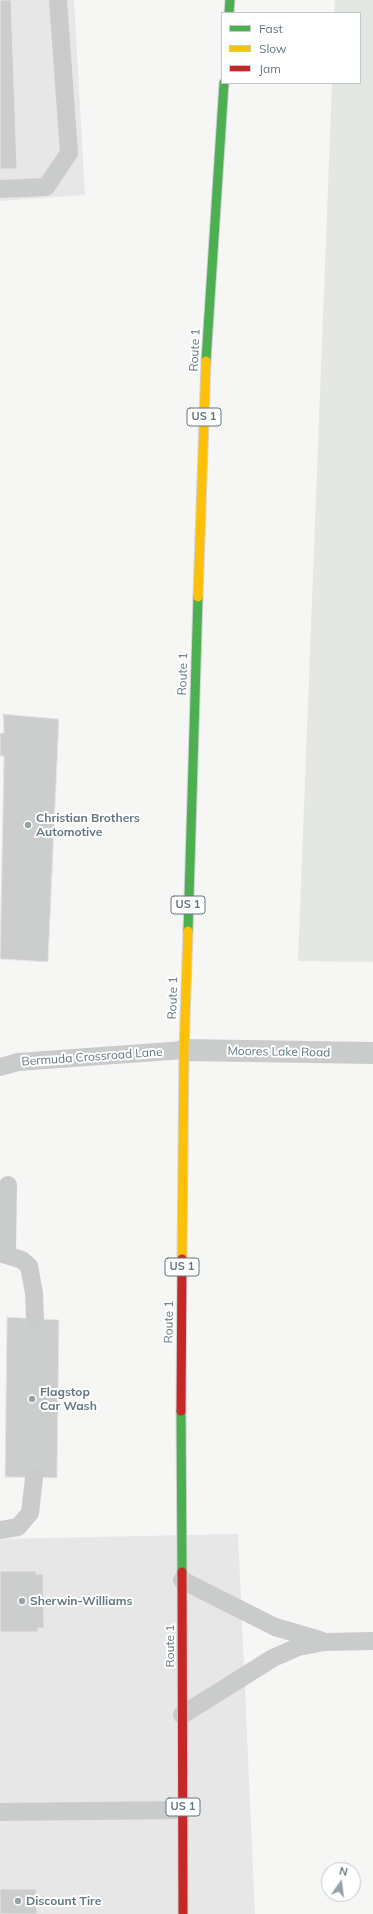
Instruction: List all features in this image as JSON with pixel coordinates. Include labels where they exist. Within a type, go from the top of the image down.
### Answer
[{"type":"main road","points":[[229,12],[230,0]]},
{"type":"main road","name":"Route 1","points":[[183,1914],[182,1580],[180,1484],[184,1050],[203,423],[224,84]]},
{"type":"street","name":"Moores Lake Road","points":[[184,1050],[373,1053]]},
{"type":"lane","points":[[0,190],[46,187],[69,153],[58,0]]},
{"type":"lane","name":"Bermuda Crossroad Lane","points":[[0,1067],[18,1062],[184,1050]]},
{"type":"lane","points":[[8,1184],[3,1253],[22,1260],[29,1266],[34,1293],[35,1319]]},
{"type":"lane","points":[[0,1530],[18,1527],[30,1513],[34,1478]]},
{"type":"lane","points":[[182,1580],[275,1627],[325,1642]]},
{"type":"lane","points":[[182,1715],[273,1658],[298,1647],[325,1642],[373,1642]]},
{"type":"lane","points":[[0,1812],[183,1810]]},
{"type":"shaded area","points":[[0,0],[74,0],[85,195],[0,201]]},
{"type":"shaded area","points":[[335,0],[373,0],[373,962],[298,961],[332,84],[361,84],[361,12],[334,12]]},
{"type":"shaded area","points":[[238,1534],[255,1914],[0,1914],[0,1539]]},
{"type":"building","points":[[0,0],[11,0],[17,169],[0,169]]},
{"type":"building","name":"Christian Brothers Automotive","points":[[3,714],[59,719],[48,962],[0,959],[4,756],[0,756],[0,733],[4,733]]},
{"type":"building","name":"Flagstop Car Wash","points":[[7,1317],[59,1320],[57,1478],[5,1477]]},
{"type":"building","name":"Sherwin-Williams","points":[[0,1571],[36,1571],[36,1574],[43,1574],[44,1628],[38,1628],[38,1632],[0,1632]]},
{"type":"building","name":"Discount Tire","points":[[0,1889],[36,1889],[37,1914],[0,1914]]},
{"type":"traffic: fast","points":[[229,12],[230,0]]},
{"type":"traffic: fast","points":[[206,361],[224,84]]},
{"type":"traffic: fast","points":[[188,931],[198,597]]},
{"type":"traffic: fast","points":[[181,1411],[182,1572]]},
{"type":"traffic: slow","points":[[198,597],[206,361]]},
{"type":"traffic: slow","points":[[182,1259],[184,1050],[188,931]]},
{"type":"traffic: jam","points":[[181,1411],[182,1259]]},
{"type":"traffic: jam","points":[[182,1572],[183,1914]]},
{"type":"place","name":"Christian Brothers Automotive","points":[[28,825]]},
{"type":"place","name":"Flagstop Car Wash","points":[[32,1399]]},
{"type":"place","name":"Sherwin-Williams","points":[[22,1601]]},
{"type":"place","name":"Discount Tire","points":[[18,1901]]}]
